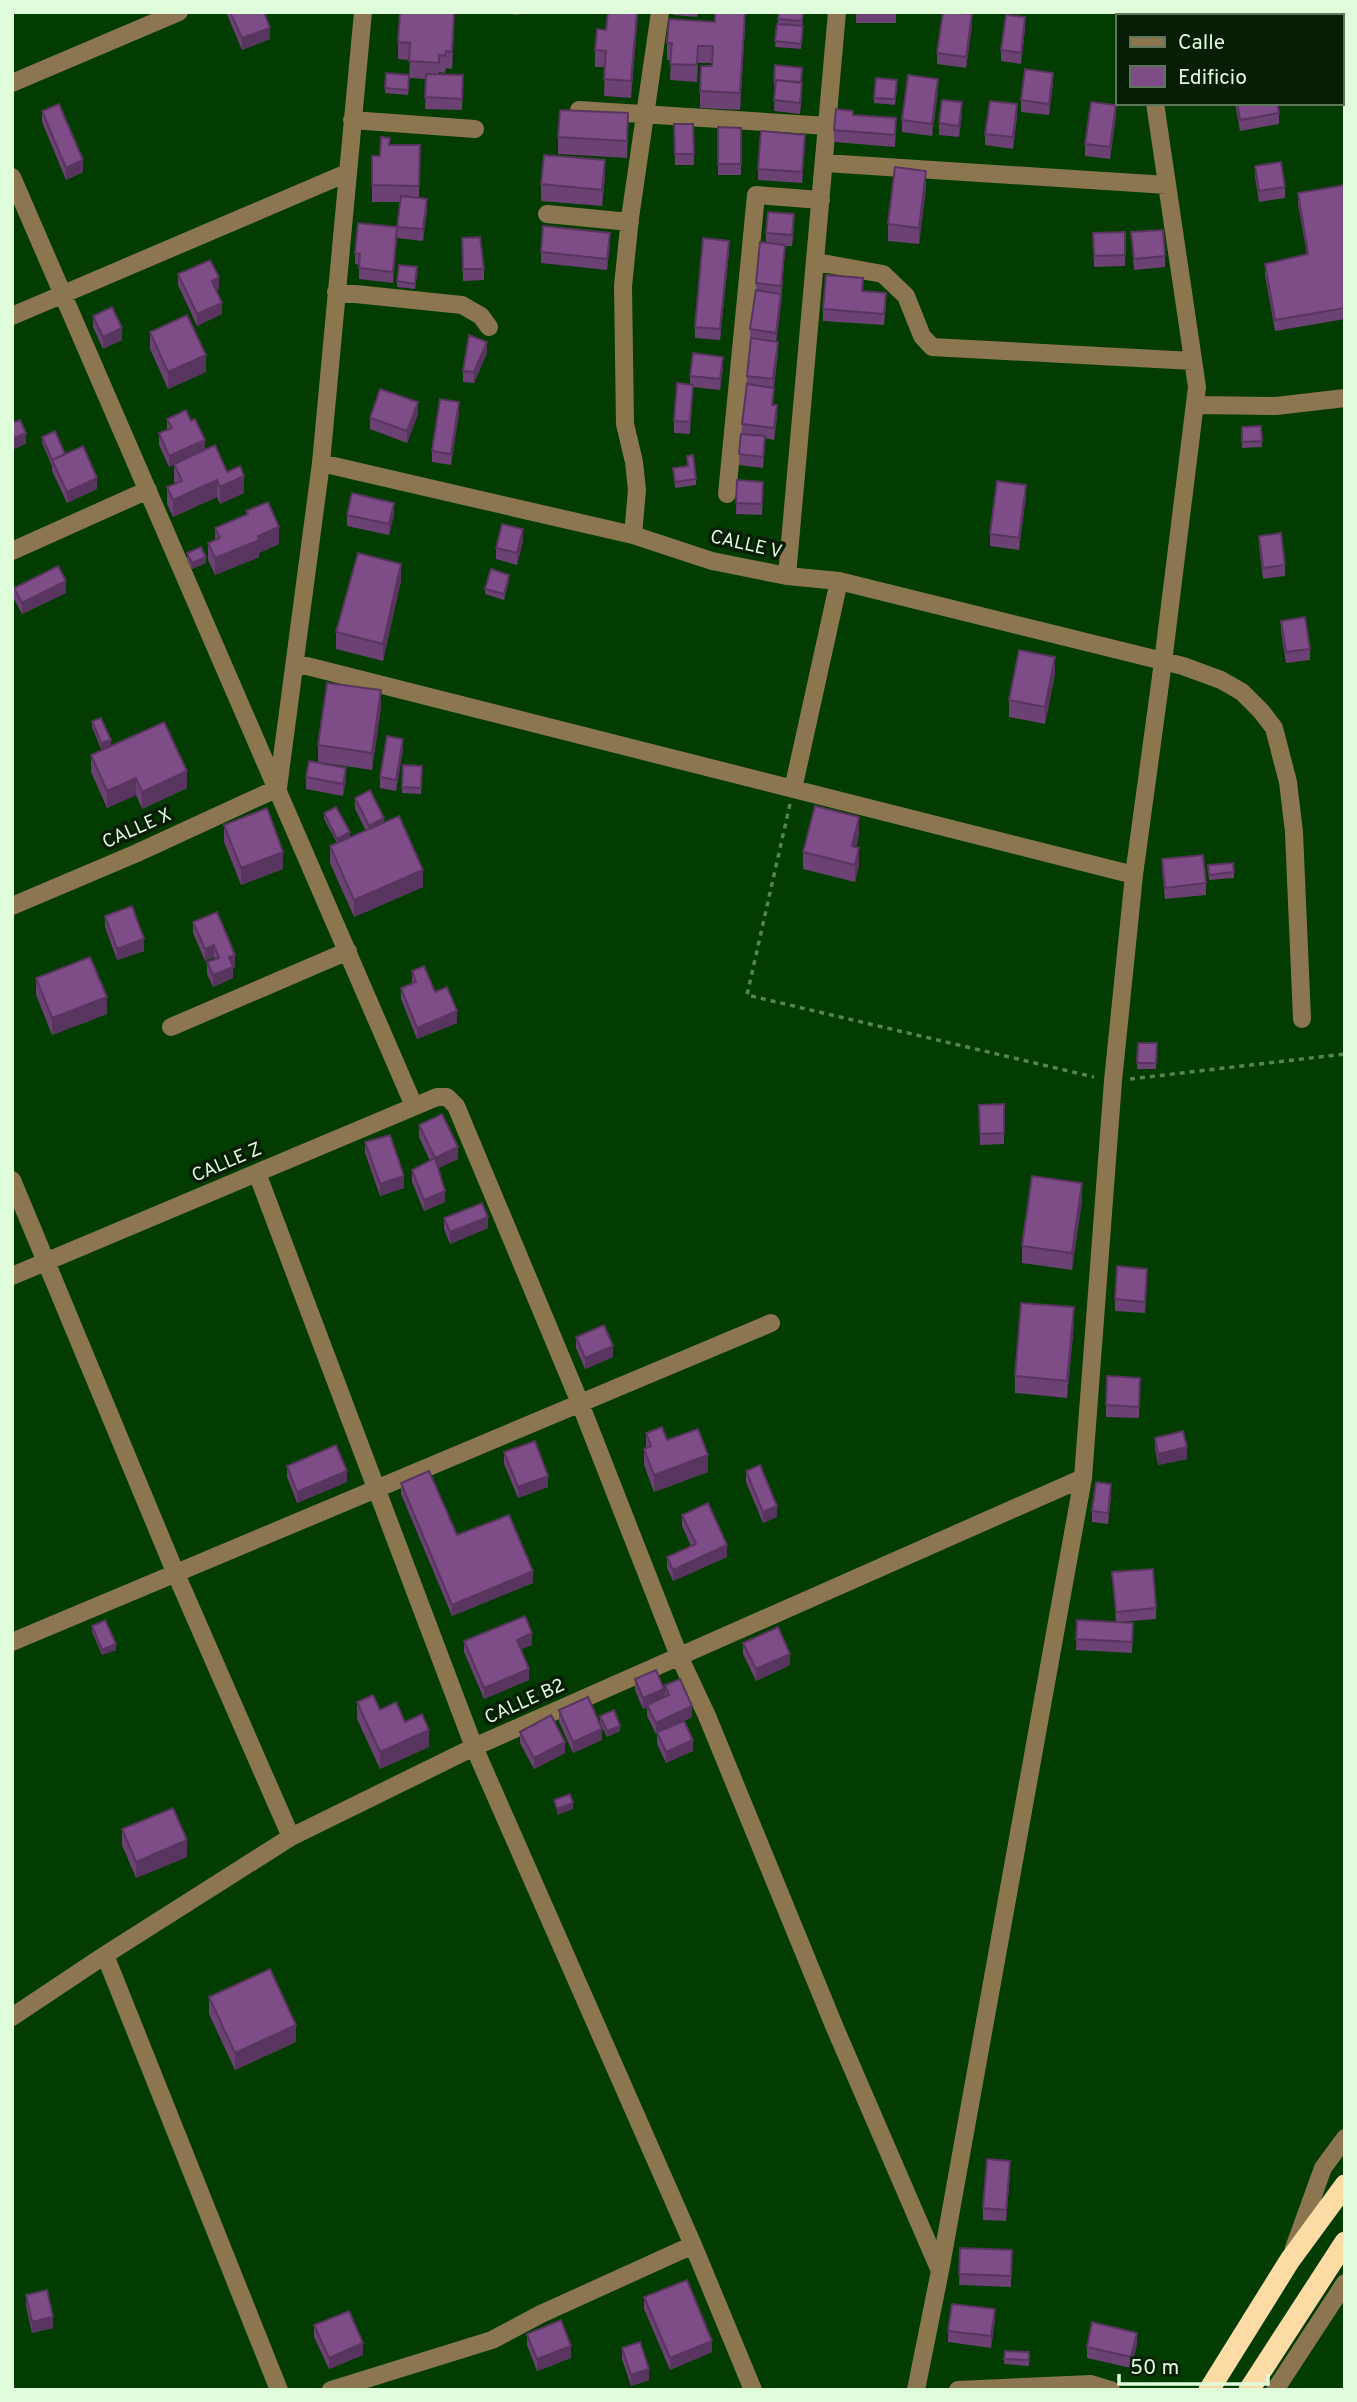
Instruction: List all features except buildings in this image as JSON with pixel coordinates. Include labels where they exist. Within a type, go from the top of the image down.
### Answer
[{"type":"highway","points":[[1209,2390],[1290,2260],[1345,2185]]},
{"type":"highway","points":[[1249,2390],[1345,2242]]},
{"type":"street","points":[[278,788],[321,463],[363,12]]},
{"type":"street","points":[[634,535],[638,491],[625,424],[622,337],[624,286],[630,222],[660,12]]},
{"type":"street","points":[[787,576],[837,12]]},
{"type":"street","points":[[1135,12],[1141,14]]},
{"type":"street","points":[[12,83],[171,14]]},
{"type":"street","points":[[916,2390],[940,2271],[1083,1478],[1113,1081],[1134,875],[1197,387],[1155,105]]},
{"type":"street","points":[[579,110],[828,126]]},
{"type":"street","points":[[352,120],[475,129]]},
{"type":"street","points":[[825,163],[1167,185]]},
{"type":"street","points":[[12,316],[347,173]]},
{"type":"street","points":[[12,177],[414,1106]]},
{"type":"street","points":[[727,494],[756,195],[821,200]]},
{"type":"street","points":[[547,214],[630,222]]},
{"type":"street","points":[[816,262],[883,274],[906,296],[922,336],[932,347],[1193,361]]},
{"type":"street","points":[[336,292],[462,305],[481,316],[489,327]]},
{"type":"street","points":[[1195,405],[1276,407],[1345,398]]},
{"type":"street","name":"CALLE V","points":[[321,463],[634,535],[712,561],[787,576],[839,581],[1202,672],[1242,692],[1274,728],[1288,782],[1294,832],[1302,1019]]},
{"type":"street","points":[[12,551],[148,491]]},
{"type":"street","points":[[793,789],[839,581]]},
{"type":"street","points":[[295,663],[1134,875]]},
{"type":"street","name":"CALLE X","points":[[14,901],[136,853],[278,788]]},
{"type":"street","points":[[171,1027],[348,951]]},
{"type":"street","name":"CALLE Z","points":[[12,1276],[414,1106],[437,1097],[447,1097],[456,1106],[580,1403]]},
{"type":"street","points":[[257,1172],[474,1747],[693,2245],[753,2390]]},
{"type":"street","points":[[12,1180],[176,1574],[291,1838]]},
{"type":"street","points":[[12,1642],[771,1323]]},
{"type":"street","points":[[580,1403],[679,1656],[707,1716],[835,2028],[940,2271]]},
{"type":"street","name":"CALLE B2","points":[[12,2017],[291,1838],[474,1747],[1083,1478]]},
{"type":"street","points":[[105,1955],[279,2390]]},
{"type":"street","points":[[1290,2260],[1323,2168],[1345,2138]]},
{"type":"street","points":[[331,2390],[492,2340],[541,2314],[693,2245]]},
{"type":"street","points":[[1275,2390],[1345,2283]]},
{"type":"street","points":[[958,2390],[1091,2384],[1111,2390]]},
{"type":"path","points":[[793,789],[747,995],[1113,1081],[1345,1054]]}]
